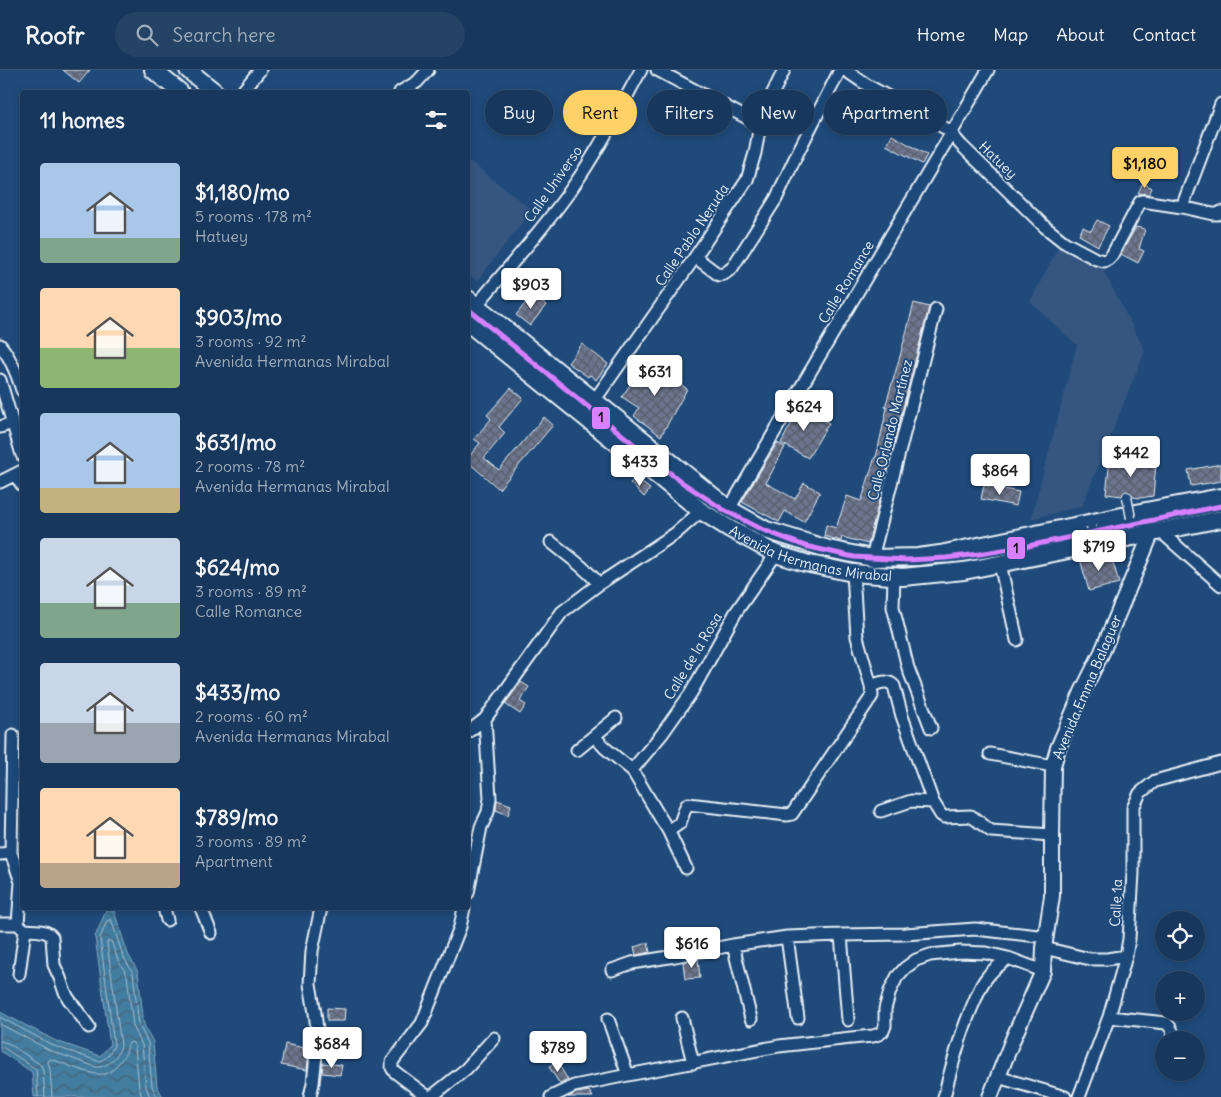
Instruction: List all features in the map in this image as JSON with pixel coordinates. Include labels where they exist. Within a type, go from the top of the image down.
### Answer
[{"type":"main road","points":[[153,70],[178,90]]},
{"type":"main road","points":[[188,70],[213,90]]},
{"type":"main road","name":"Avenida Hermanas Mirabal","points":[[472,303],[728,509],[766,530],[828,549],[872,558],[918,557],[1221,497]]},
{"type":"main road","name":"Avenida Hermanas Mirabal","points":[[470,325],[701,511],[776,554],[805,563],[853,573],[903,577],[964,572],[1221,519]]},
{"type":"street","points":[[244,90],[260,70]]},
{"type":"street","points":[[404,90],[418,82],[428,70]]},
{"type":"street","name":"Calle Universo","points":[[472,303],[552,215],[604,137],[641,70]]},
{"type":"street","points":[[657,70],[742,115]]},
{"type":"street","name":"Calle Pablo Neruda","points":[[774,90],[784,70]]},
{"type":"street","points":[[695,258],[719,275],[732,268],[776,199],[840,70]]},
{"type":"street","name":"Hatuey","points":[[845,70],[867,85],[952,132],[961,145],[1045,227],[1064,242],[1096,259],[1102,261],[1108,259],[1114,252],[1141,201],[1182,207]]},
{"type":"street","name":"Calle Romance","points":[[728,509],[988,70]]},
{"type":"street","points":[[1221,104],[1182,207],[1213,214],[1221,212]]},
{"type":"street","name":"Calle Pablo Neruda","points":[[594,401],[695,258],[747,180],[758,135]]},
{"type":"street","name":"Calle Orlando Martínez","points":[[872,558],[936,310]]},
{"type":"street","points":[[0,344],[11,362],[20,384]]},
{"type":"street","points":[[0,380],[20,447]]},
{"type":"street","points":[[0,427],[14,423]]},
{"type":"street","points":[[0,482],[19,473]]},
{"type":"street","points":[[1127,497],[1131,518]]},
{"type":"street","points":[[470,730],[485,719],[562,612],[599,584],[676,533],[701,511]]},
{"type":"street","points":[[1146,511],[1156,533],[1221,585]]},
{"type":"street","points":[[1091,526],[1098,554]]},
{"type":"street","name":"Avenida Emma Balaguer","points":[[990,1097],[1043,971],[1052,896],[1053,766],[1058,748],[1156,533]]},
{"type":"street","points":[[552,542],[582,566],[599,584]]},
{"type":"street","name":"Calle de la Rosa","points":[[632,770],[662,734],[691,693],[736,612],[776,554]]},
{"type":"street","points":[[1000,564],[1017,640]]},
{"type":"street","points":[[668,830],[679,824],[688,804],[791,814],[872,696],[857,637],[853,573]]},
{"type":"street","points":[[894,576],[893,607],[908,668],[931,728]]},
{"type":"street","points":[[871,686],[887,682],[894,686],[902,716],[933,802],[941,815],[944,817],[971,816],[991,830],[1052,835]]},
{"type":"street","points":[[577,750],[616,718]]},
{"type":"street","points":[[470,882],[481,827],[488,812],[490,798],[485,719]]},
{"type":"street","points":[[13,735],[5,853],[20,880]]},
{"type":"street","points":[[595,737],[605,748],[632,770],[668,830],[686,868]]},
{"type":"street","points":[[990,754],[1053,766]]},
{"type":"street","name":"Calle 1a","points":[[1079,1097],[1109,1017],[1126,956],[1129,939],[1133,873],[1133,808],[1140,792],[1155,781],[1221,763]]},
{"type":"street","points":[[882,811],[911,801],[933,802]]},
{"type":"street","points":[[19,974],[22,910]]},
{"type":"street","points":[[164,910],[167,920]]},
{"type":"street","points":[[202,910],[211,933]]},
{"type":"street","points":[[310,1097],[318,1038],[310,984],[312,951],[321,910]]},
{"type":"street","points":[[464,910],[460,927],[422,1023],[392,1062],[392,1068],[429,1097],[466,1069],[494,1038]]},
{"type":"street","points":[[0,924],[50,934],[54,966],[68,998],[89,1028]]},
{"type":"street","points":[[612,970],[632,963],[787,937],[905,934],[975,929],[1045,943],[1090,959],[1126,956]]},
{"type":"street","points":[[841,935],[848,1020]]},
{"type":"street","points":[[787,937],[798,1018]]},
{"type":"street","points":[[733,945],[751,1019]]},
{"type":"street","points":[[551,1097],[574,1086],[693,1062],[779,1046],[873,1036],[883,1031],[885,1026],[885,1009],[890,991],[897,977],[916,960],[930,955],[960,952],[986,953],[1008,958],[1043,971]]},
{"type":"street","points":[[944,1097],[970,1011],[987,976],[1008,958]]},
{"type":"street","points":[[1109,1017],[1166,1023],[1173,1031]]},
{"type":"street","points":[[682,1018],[693,1062]]},
{"type":"street","points":[[608,1019],[628,1075]]},
{"type":"street","points":[[998,1077],[1065,1097]]},
{"type":"shaded area","points":[[470,162],[532,210],[477,281],[470,276]]},
{"type":"shaded area","points":[[1060,244],[1100,264],[1145,351],[1082,506],[1031,519],[1077,345],[1030,302]]},
{"type":"water","points":[[106,910],[114,910],[128,954],[138,972],[144,1025],[153,1042],[157,1086],[163,1097],[34,1097],[32,1072],[0,1051],[0,1012],[56,1041],[100,1056],[110,1045],[95,937]]},
{"type":"building","points":[[63,70],[90,70],[79,83]]},
{"type":"building","points":[[892,135],[927,155],[922,164],[886,145]]},
{"type":"building","points":[[1143,183],[1152,188],[1149,194],[1138,193]]},
{"type":"building","points":[[1097,220],[1109,226],[1098,246],[1079,235],[1083,227],[1091,231]]},
{"type":"building","points":[[1136,227],[1145,229],[1139,249],[1144,251],[1138,263],[1121,254]]},
{"type":"building","points":[[532,295],[546,305],[530,326],[516,315]]},
{"type":"building","points":[[914,303],[929,307],[868,544],[842,537],[841,541],[824,536],[826,525],[836,528],[847,496],[861,501],[862,499],[876,457],[887,408],[885,407]]},
{"type":"building","points":[[582,344],[608,364],[596,380],[590,375],[588,377],[568,363]]},
{"type":"building","points":[[646,360],[687,389],[661,436],[634,416],[639,408],[622,397]]},
{"type":"building","points":[[511,388],[523,398],[499,427],[505,433],[484,458],[499,470],[544,417],[553,425],[499,489],[470,464],[470,456],[480,443],[474,439],[491,419],[487,415]]},
{"type":"building","points":[[799,406],[829,423],[808,458],[781,443],[791,424],[788,423]]},
{"type":"building","points":[[777,443],[785,447],[766,483],[795,499],[804,483],[820,492],[804,522],[785,511],[779,522],[742,502]]},
{"type":"building","points":[[1110,459],[1156,463],[1153,496],[1133,497],[1131,493],[1126,491],[1122,496],[1106,494]]},
{"type":"building","points":[[1221,464],[1221,481],[1191,486],[1188,470]]},
{"type":"building","points":[[636,478],[650,489],[644,497],[630,483]]},
{"type":"building","points":[[984,485],[1019,492],[1016,506],[981,499]]},
{"type":"building","points":[[1110,552],[1119,583],[1089,591],[1080,559],[1093,556],[1099,560],[1104,553]]},
{"type":"building","points":[[521,682],[529,687],[520,701],[526,705],[520,714],[505,704]]},
{"type":"building","points":[[497,800],[511,805],[508,815],[496,810]]},
{"type":"building","points":[[677,935],[688,935],[689,946],[677,948]]},
{"type":"building","points":[[648,943],[650,952],[636,955],[634,947]]},
{"type":"building","points":[[698,959],[700,978],[685,979],[683,962]]},
{"type":"building","points":[[327,1008],[345,1009],[344,1021],[327,1021]]},
{"type":"building","points":[[285,1044],[309,1049],[307,1070],[281,1065]]},
{"type":"building","points":[[557,1062],[568,1080],[560,1084],[549,1067]]},
{"type":"building","points":[[323,1063],[342,1065],[340,1075],[322,1073]]},
{"type":"building","points":[[589,1091],[593,1097],[568,1097],[576,1093]]},
{"type":"transit line","name":"1","points":[[470,311],[683,483],[724,510],[761,529],[805,546],[854,557],[907,560],[946,558],[1028,546],[1221,506]]}]
